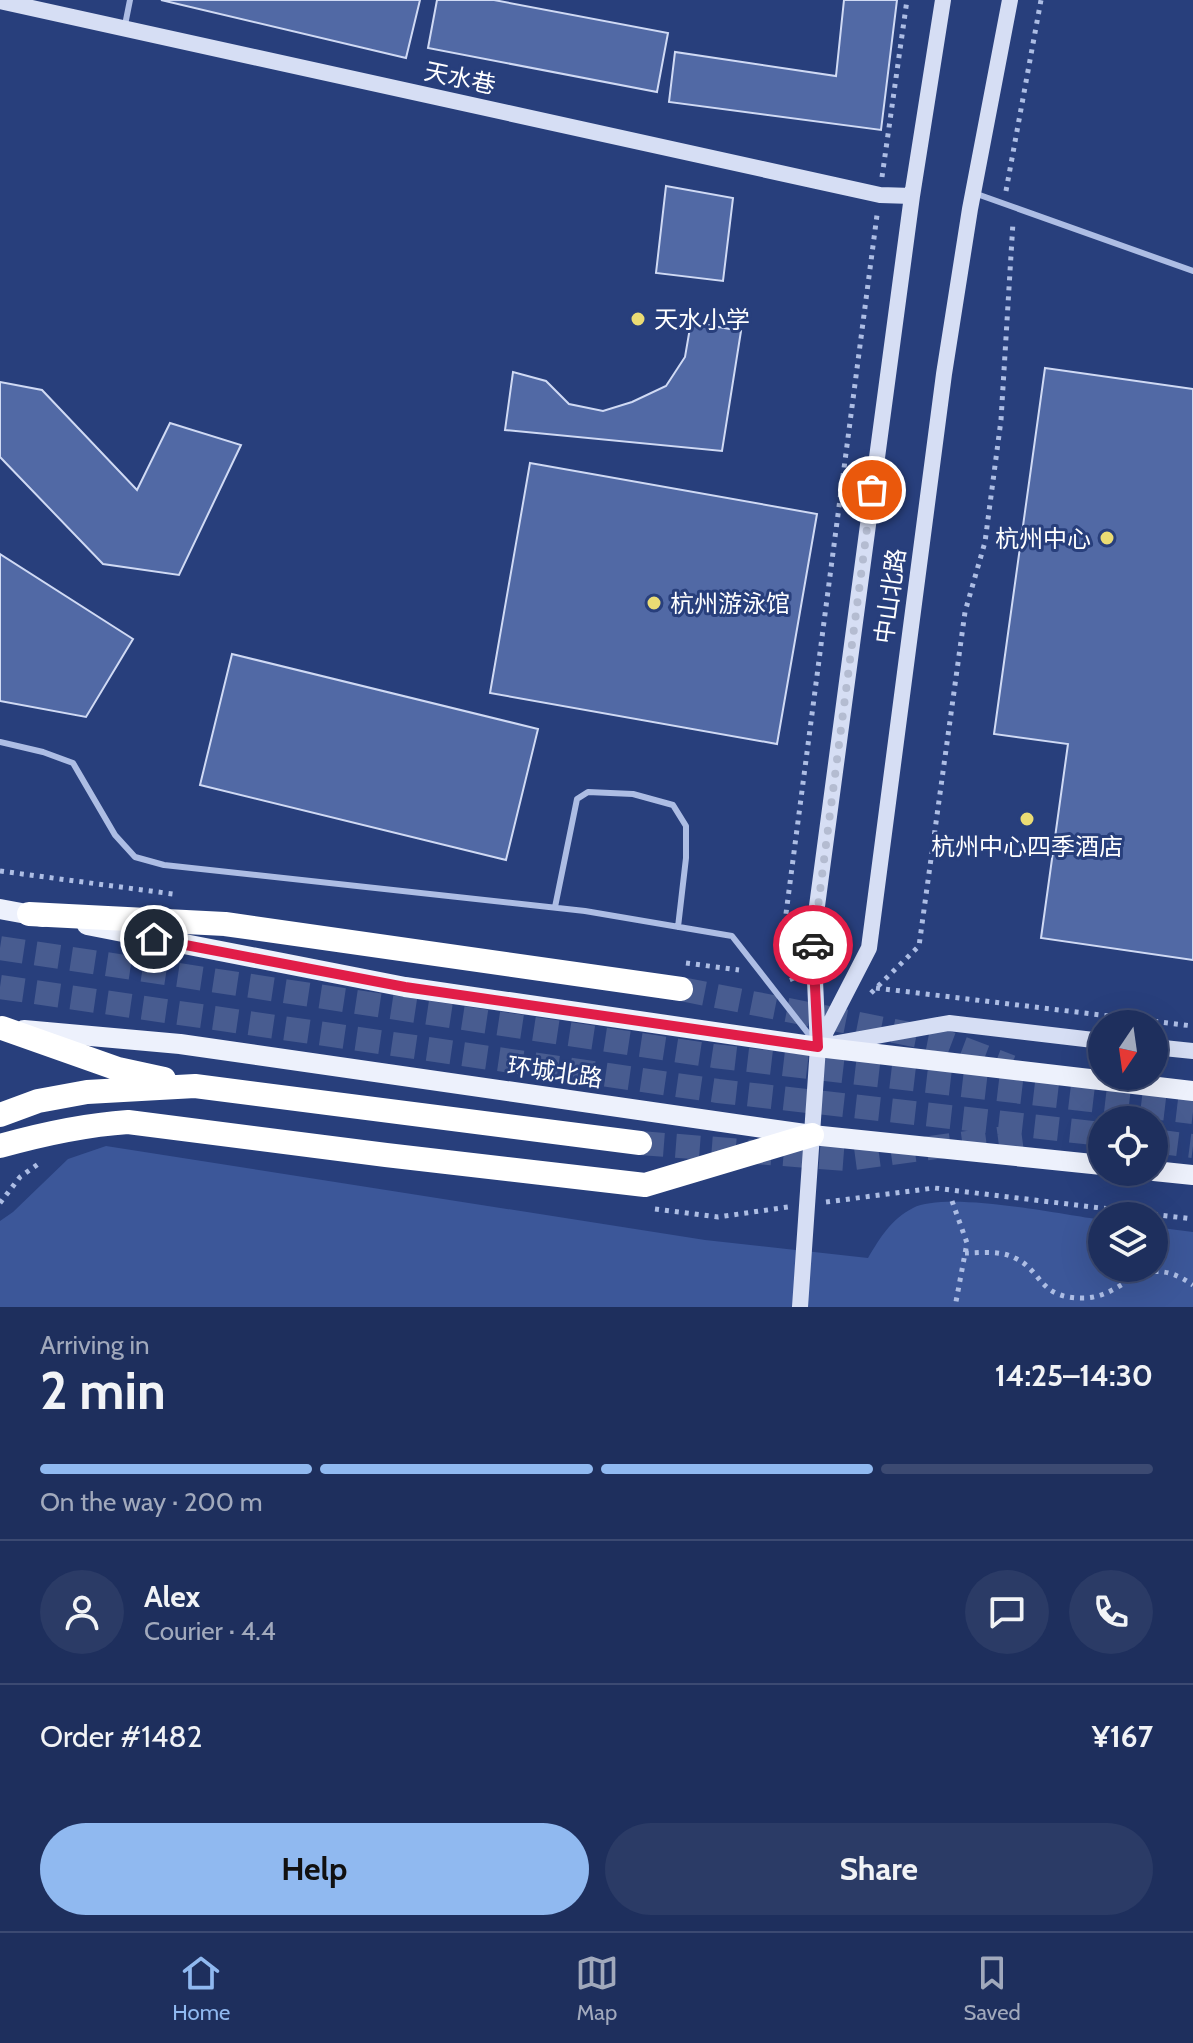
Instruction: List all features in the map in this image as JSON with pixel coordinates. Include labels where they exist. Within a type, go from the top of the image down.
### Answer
[{"type":"highway","points":[[29,914],[225,924],[681,989]]},
{"type":"highway","points":[[1,1028],[118,1069],[195,1086],[640,1143]]},
{"type":"highway","points":[[0,1115],[38,1101],[87,1092],[195,1086]]},
{"type":"highway","points":[[0,1146],[85,1125],[128,1122],[645,1185],[812,1135]]},
{"type":"main road","name":"中山北路","points":[[800,1307],[818,1047],[813,936],[912,196],[943,0]]},
{"type":"main road","name":"中山北路","points":[[818,1047],[869,948],[935,442],[973,193],[1010,0]]},
{"type":"main road","name":"天水巷","points":[[0,1],[880,195],[912,196]]},
{"type":"main road","points":[[0,909],[405,987],[818,1047],[1193,1091]]},
{"type":"main road","points":[[818,1047],[949,1023],[1088,1039]]},
{"type":"main road","name":"环城北路","points":[[1,1028],[180,1044],[812,1135],[1088,1164]]},
{"type":"main road","points":[[1168,1048],[1193,1051]]},
{"type":"main road","points":[[1168,1172],[1193,1175]]},
{"type":"lane","points":[[125,29],[130,0]]},
{"type":"lane","points":[[973,193],[1193,271]]},
{"type":"lane","points":[[0,742],[73,763],[115,835],[135,857],[164,865],[555,907],[732,936],[818,1047]]},
{"type":"lane","points":[[555,907],[577,799],[588,792],[633,794],[673,805],[686,826],[686,858],[678,927]]},
{"type":"path","points":[[797,991],[781,952],[907,0]]},
{"type":"path","points":[[867,998],[919,946],[965,612],[985,542],[1001,420],[1013,223],[1004,203],[1041,0]]},
{"type":"path","points":[[0,871],[24,874]]},
{"type":"path","points":[[952,1201],[967,1243],[955,1307]]},
{"type":"path","points":[[965,1253],[993,1253],[1016,1258],[1044,1288],[1066,1296],[1085,1298],[1107,1294],[1139,1274],[1159,1272],[1193,1285]]},
{"type":"shaded area","points":[[106,1146],[705,1240],[868,1258],[892,1223],[913,1208],[929,1203],[951,1202],[1004,1205],[1088,1218],[1088,1282],[1168,1282],[1168,1229],[1193,1232],[1193,1307],[0,1307],[0,1221],[68,1159]]},
{"type":"building","points":[[161,0],[420,0],[406,58]]},
{"type":"building","points":[[437,0],[494,0],[668,33],[657,92],[428,48]]},
{"type":"building","points":[[844,0],[897,0],[881,130],[669,102],[675,52],[836,76]]},
{"type":"building","points":[[666,186],[733,198],[723,281],[656,273]]},
{"type":"building","points":[[691,322],[741,331],[722,451],[505,430],[513,372],[546,381],[569,404],[603,411],[666,386],[685,357]]},
{"type":"building","name":"杭州中心","points":[[1045,368],[1193,389],[1193,960],[1041,938],[1068,744],[994,734]]},
{"type":"building","points":[[0,382],[42,390],[137,490],[170,423],[241,445],[179,575],[103,564],[0,457]]},
{"type":"building","name":"杭州游泳馆","points":[[530,463],[817,514],[777,744],[490,693]]},
{"type":"building","points":[[0,554],[133,639],[86,717],[0,701]]},
{"type":"building","points":[[232,654],[538,729],[506,860],[200,785]]},
{"type":"tunnel","points":[[0,948],[714,1056],[1193,1112]]},
{"type":"tunnel","points":[[0,987],[718,1091],[1088,1132]]},
{"type":"tunnel","points":[[681,989],[940,1040],[1011,1067]]},
{"type":"tunnel","points":[[640,1143],[846,1159],[1027,1135]]},
{"type":"tunnel","points":[[1168,1143],[1193,1146]]},
{"type":"way so far","points":[[813,945],[872,490]]},
{"type":"place","name":"天水小学","points":[[638,319]]},
{"type":"place","name":"杭州中心","points":[[1107,538]]},
{"type":"place","name":"杭州游泳馆","points":[[654,603]]},
{"type":"place","name":"杭州中心四季酒店","points":[[1027,819]]},
{"type":"route","points":[[154,939],[405,987],[818,1047],[813,945]]}]
